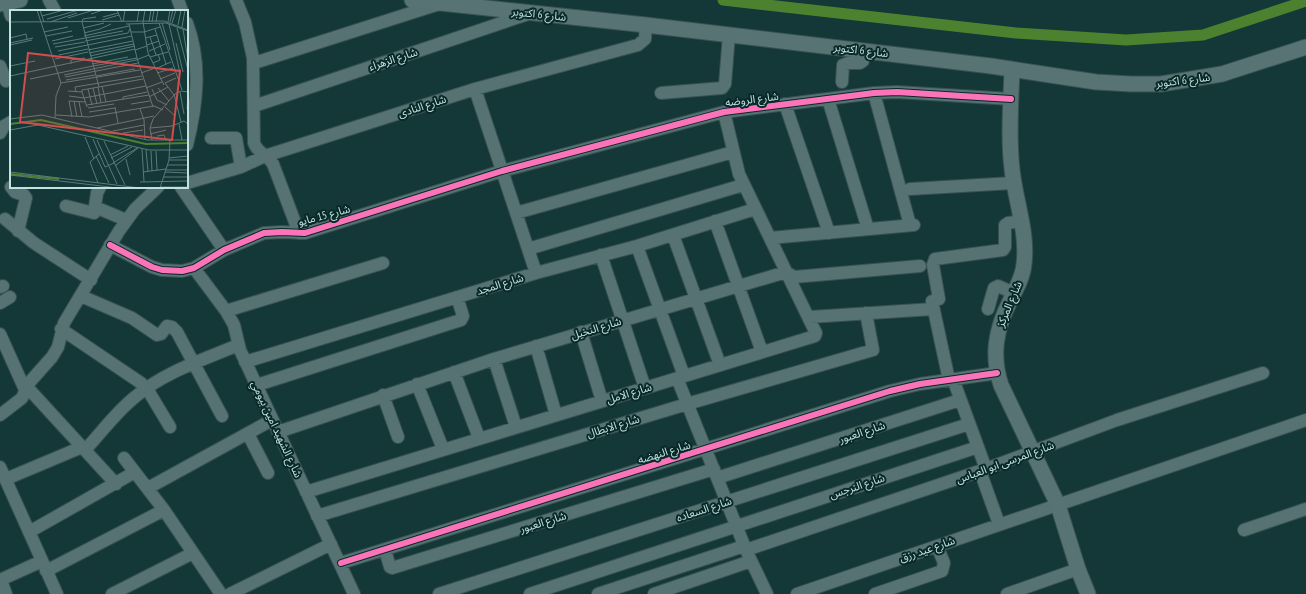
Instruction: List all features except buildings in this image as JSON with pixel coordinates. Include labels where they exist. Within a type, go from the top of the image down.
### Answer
[{"type":"main road","name":"شارع 6 اكتوبر","points":[[412,0],[646,25],[864,51],[1012,69],[1096,82],[1161,84],[1222,74],[1306,47]]},
{"type":"main road","name":"شارع المركز","points":[[1012,69],[1011,154],[1013,183],[1021,221],[1025,254],[1021,278],[1003,316],[998,331],[995,345],[997,373],[1001,385],[1058,505],[1078,569],[1088,594]]},
{"type":"street","points":[[49,0],[54,10]]},
{"type":"street","points":[[178,0],[182,10]]},
{"type":"street","points":[[236,0],[245,22],[254,63],[254,143],[260,153],[273,164],[299,233]]},
{"type":"street","points":[[254,63],[440,4]]},
{"type":"street","name":"شارع الزهراء","points":[[254,106],[532,13]]},
{"type":"street","name":"شارع النادى","points":[[188,183],[241,166],[265,156],[475,89],[641,44],[646,36],[646,25]]},
{"type":"street","points":[[188,28],[194,47],[192,86],[195,107],[188,140]]},
{"type":"street","points":[[661,93],[722,88],[725,84],[729,35]]},
{"type":"street","points":[[842,82],[843,65],[848,62],[860,63],[863,59],[864,51]]},
{"type":"street","points":[[0,66],[6,81]]},
{"type":"street","points":[[475,89],[536,273]]},
{"type":"street","name":"شارع الروضه","points":[[502,171],[724,112],[874,93],[897,92],[1011,99]]},
{"type":"street","points":[[770,238],[912,225],[874,93]]},
{"type":"street","points":[[828,99],[868,229]]},
{"type":"street","points":[[785,104],[829,233]]},
{"type":"street","points":[[724,112],[733,152],[743,185],[809,319],[866,313],[934,301]]},
{"type":"street","points":[[0,133],[4,126],[10,123]]},
{"type":"street","points":[[211,138],[236,138],[241,166]]},
{"type":"street","points":[[516,212],[733,152]]},
{"type":"street","name":"شارع 15 مايو","points":[[110,245],[162,270],[182,271],[194,268],[224,250],[264,233],[299,233],[502,171]]},
{"type":"street","points":[[910,189],[1013,183]]},
{"type":"street","points":[[528,249],[743,185]]},
{"type":"street","points":[[12,188],[15,192],[24,195],[26,198],[18,231]]},
{"type":"street","points":[[66,206],[93,213],[95,207],[96,188]]},
{"type":"street","points":[[0,415],[22,398],[26,390],[55,352],[61,329],[91,280],[110,245],[126,220],[157,188]]},
{"type":"street","points":[[182,188],[224,250]]},
{"type":"street","points":[[95,207],[126,220]]},
{"type":"street","name":"شارع المجد","points":[[245,362],[536,273],[637,246],[755,209]]},
{"type":"street","points":[[5,219],[34,244],[91,280]]},
{"type":"street","points":[[715,221],[762,352]]},
{"type":"street","points":[[999,524],[983,470],[978,447],[951,379],[934,301],[933,265],[935,259],[1003,250],[1005,247],[1005,225],[1008,223],[1021,221]]},
{"type":"street","points":[[673,235],[720,365]]},
{"type":"street","points":[[637,246],[659,308],[687,404],[745,548],[767,594]]},
{"type":"street","points":[[601,255],[645,388]]},
{"type":"street","points":[[226,311],[383,263]]},
{"type":"street","name":"شارع النخيل","points":[[278,432],[494,359],[659,308],[786,272],[794,277],[920,266]]},
{"type":"street","name":"شارع الشهيد امين بيومي","points":[[194,268],[226,311],[234,325],[238,345],[245,362],[354,594]]},
{"type":"street","points":[[988,309],[994,288],[998,286],[1014,293]]},
{"type":"street","points":[[81,296],[141,323],[157,335],[161,334],[167,326],[172,327],[177,332],[222,416]]},
{"type":"street","points":[[257,385],[461,320],[463,316],[457,297]]},
{"type":"street","name":"شارع الابطال","points":[[318,516],[687,404],[873,350],[866,313]]},
{"type":"street","name":"شارع الامل","points":[[306,492],[816,335],[816,332],[809,319]]},
{"type":"street","points":[[61,329],[146,388],[170,427]]},
{"type":"street","points":[[581,332],[602,401]]},
{"type":"street","points":[[0,334],[26,390],[116,484]]},
{"type":"street","points":[[6,479],[83,449],[123,408],[146,388],[194,364],[238,345]]},
{"type":"street","points":[[536,346],[556,415]]},
{"type":"street","points":[[494,359],[516,427]]},
{"type":"street","points":[[454,372],[479,438]]},
{"type":"street","name":"شارع النهضه","points":[[340,564],[890,391],[951,379],[997,373]]},
{"type":"street","name":"شارع المرسى ابو العباس","points":[[598,594],[745,548],[983,470],[1117,420],[1263,373]]},
{"type":"street","points":[[417,384],[443,449]]},
{"type":"street","points":[[383,396],[398,437]]},
{"type":"street","name":"شارع العبور","points":[[385,550],[390,567],[392,568],[716,474],[960,400]]},
{"type":"street","points":[[148,488],[272,420]]},
{"type":"street","name":"شارع عيد رزق","points":[[797,594],[1306,420]]},
{"type":"street","name":"شارع السعاده","points":[[439,594],[969,424]]},
{"type":"street","points":[[248,434],[268,473]]},
{"type":"street","name":"شارع النرجس","points":[[530,594],[978,447]]},
{"type":"street","points":[[124,458],[164,510],[193,553],[217,593]]},
{"type":"street","points":[[0,467],[56,594]]},
{"type":"street","points":[[28,532],[135,472]]},
{"type":"street","points":[[1244,530],[1306,509]]},
{"type":"street","points":[[6,594],[0,580],[44,566],[164,510]]},
{"type":"street","points":[[230,594],[331,544]]},
{"type":"street","points":[[875,594],[942,571],[944,563],[937,546]]},
{"type":"street","points":[[112,594],[193,553]]},
{"type":"street","points":[[654,594],[751,561]]},
{"type":"street","points":[[1006,594],[1035,589],[1078,569]]},
{"type":"waterway","points":[[723,0],[1016,33],[1126,40],[1203,35],[1306,1]]},
{"type":"cycle path","points":[[110,245],[152,267],[162,270],[182,271],[194,268],[224,250],[264,233],[305,233],[502,171],[724,112],[874,93],[897,92],[1011,99]]},
{"type":"cycle path","points":[[341,563],[890,391],[920,384],[997,373]]}]
